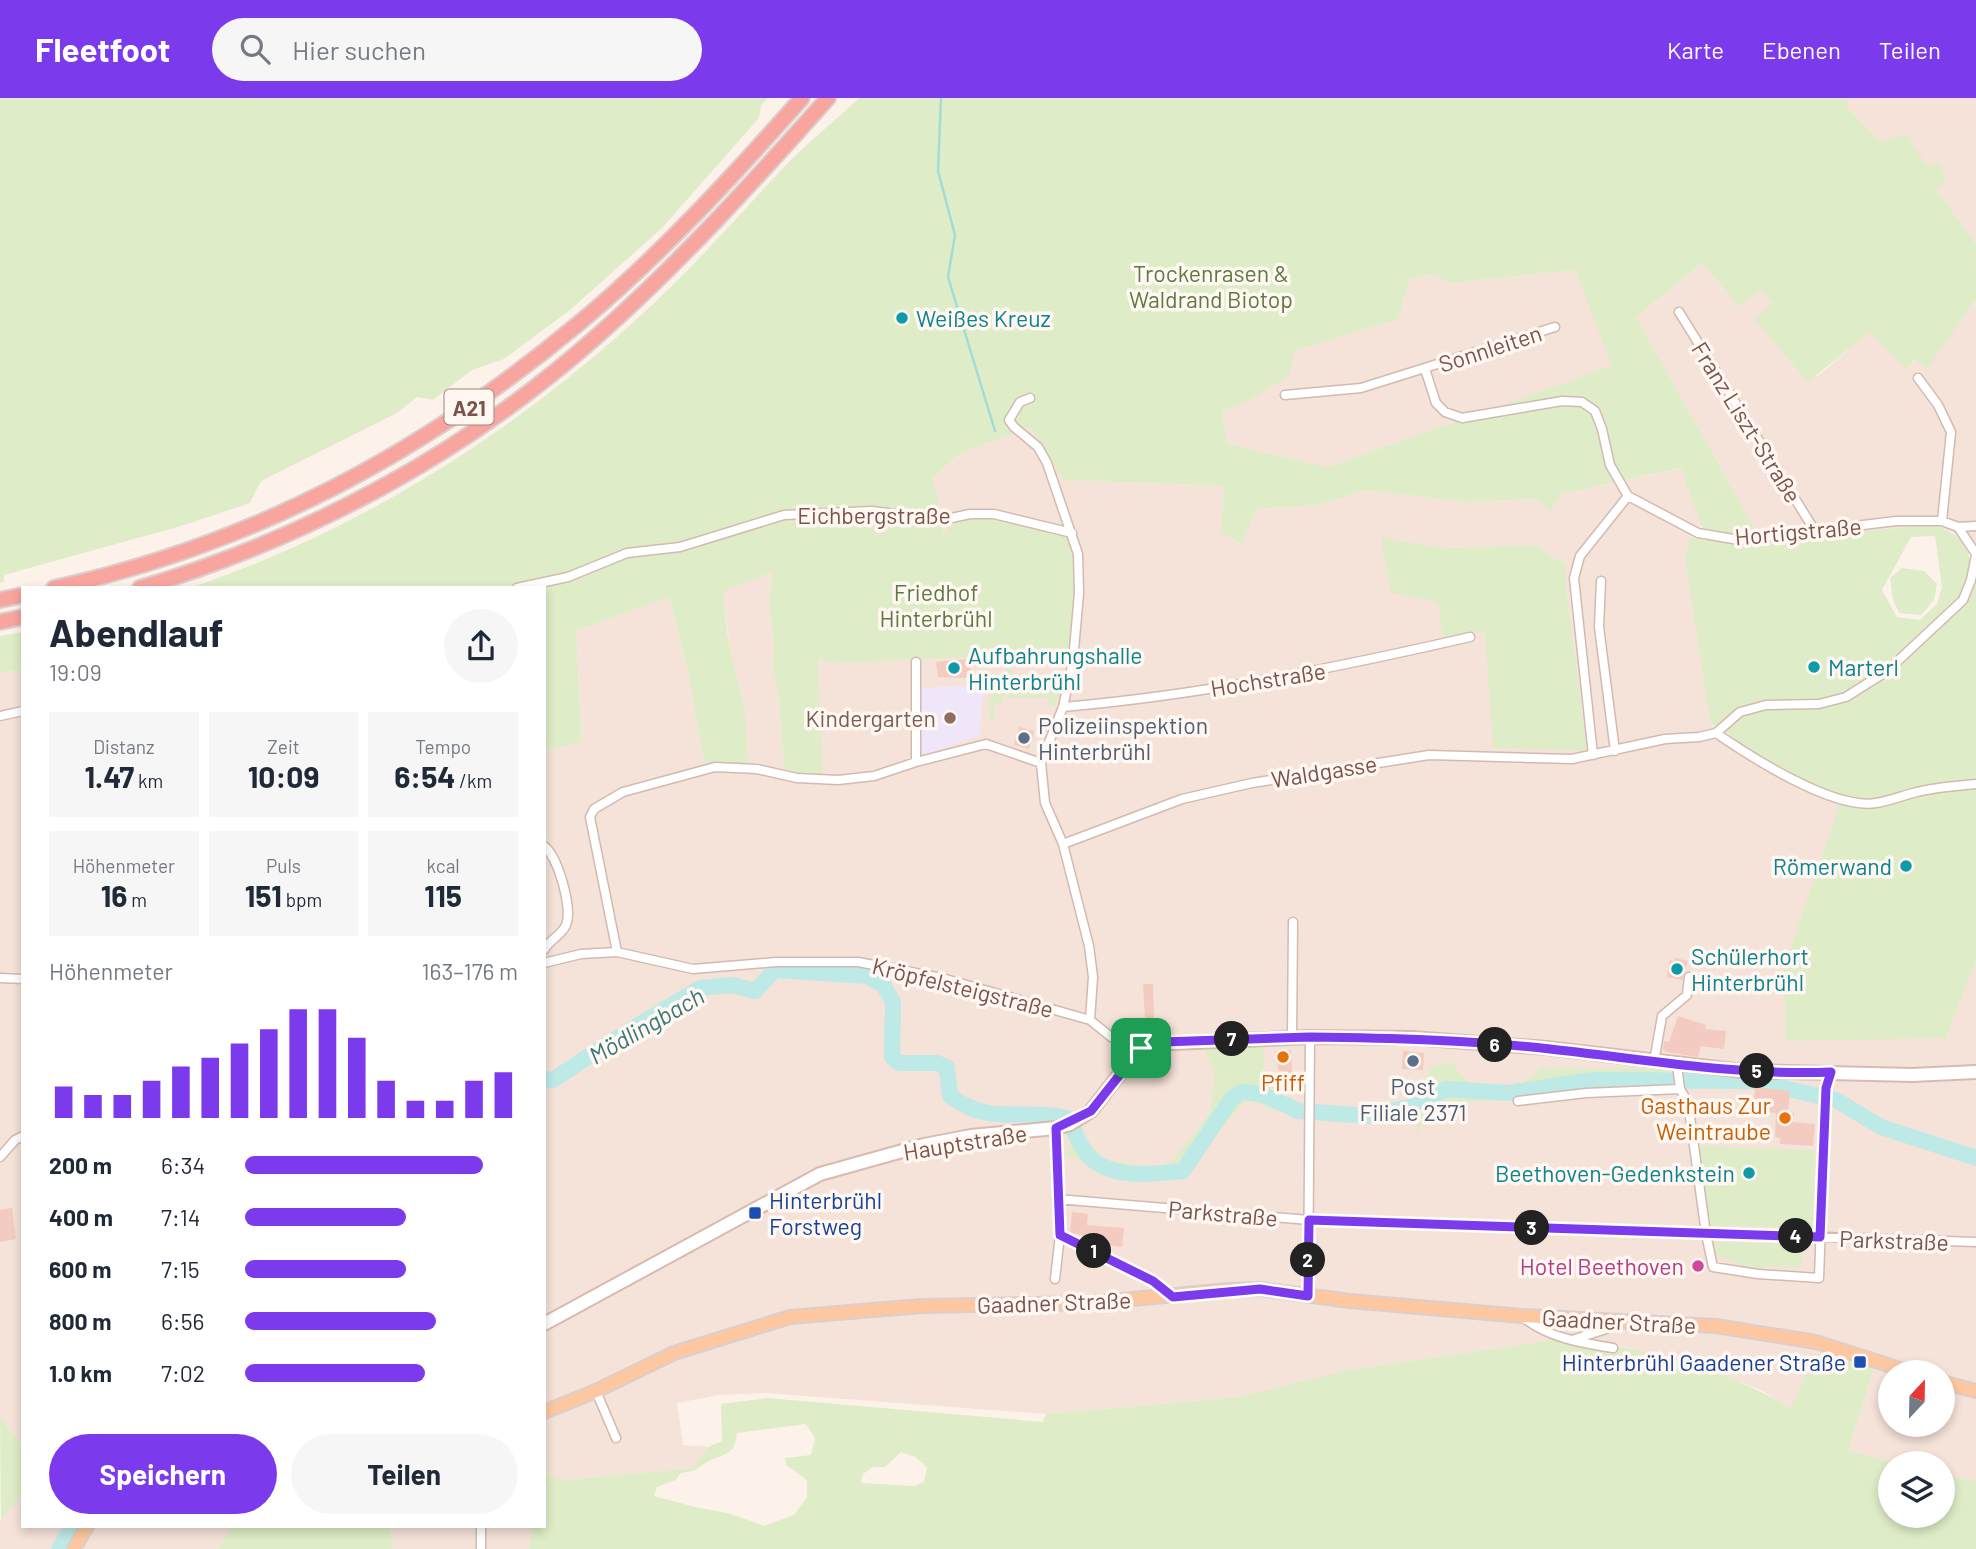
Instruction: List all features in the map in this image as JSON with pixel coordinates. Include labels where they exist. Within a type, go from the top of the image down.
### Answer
[{"type":"highway","name":"A21","points":[[63,586],[176,555],[265,522],[354,479],[443,426],[507,381],[580,322],[661,248],[802,98]]},
{"type":"highway","name":"A21","points":[[146,586],[269,543],[361,499],[453,445],[520,399],[596,338],[678,260],[828,98]]},
{"type":"highway","points":[[0,600],[21,595]]},
{"type":"highway","points":[[0,622],[21,617]]},
{"type":"main road","points":[[1065,1125],[1091,1111],[1141,1048],[1162,1042],[1292,1037],[1426,1039],[1547,1048],[1654,1062],[1677,1068],[1912,1075],[1976,1072]]},
{"type":"main road","name":"Hauptstraße","points":[[546,1323],[820,1174],[923,1145],[971,1136],[1065,1125]]},
{"type":"main road","name":"Gaadner Straße","points":[[546,1411],[596,1391],[674,1353],[790,1317],[921,1306],[1090,1303],[1260,1289],[1522,1316],[1716,1326],[1816,1342],[1878,1362]]},
{"type":"main road","points":[[1955,1385],[1976,1391]]},
{"type":"main road","points":[[74,1549],[86,1528]]},
{"type":"street","name":"Franz Liszt-Straße","points":[[1679,312],[1815,531]]},
{"type":"street","name":"Sonnleiten","points":[[1285,395],[1361,388],[1555,327]]},
{"type":"street","name":"Sonnleiten","points":[[1425,369],[1436,403],[1445,412],[1462,418],[1562,401],[1582,402],[1595,411],[1610,465],[1628,496]]},
{"type":"street","points":[[1918,379],[1938,405],[1951,432],[1942,521]]},
{"type":"street","points":[[1030,398],[1013,410],[1009,420],[1038,447],[1047,463],[1078,554],[1079,593],[1073,661],[1063,707],[1041,763],[1045,803],[1063,844],[1089,946],[1093,977],[1090,1020],[1111,1037],[1141,1048]]},
{"type":"street","name":"Hortigstraße","points":[[1628,496],[1698,533],[1739,540],[1896,521],[1942,521],[1958,527],[1976,526]]},
{"type":"street","points":[[1593,755],[1573,578],[1580,556],[1628,496]]},
{"type":"street","name":"Eichbergstraße","points":[[526,586],[568,577],[627,553],[680,547],[784,515],[872,510],[942,520],[970,514],[994,514],[1072,533]]},
{"type":"street","points":[[1958,527],[1976,554],[1971,580],[1963,600],[1886,671],[1846,697],[1819,704],[1766,705],[1740,712],[1716,733],[1785,776],[1823,794],[1865,803],[1875,804],[1919,791],[1976,784]]},
{"type":"street","points":[[1601,581],[1598,627],[1615,751]]},
{"type":"street","name":"Hochstraße","points":[[1063,707],[1117,702],[1307,673],[1470,637]]},
{"type":"street","points":[[916,662],[916,762]]},
{"type":"street","points":[[0,716],[21,711]]},
{"type":"street","name":"Waldgasse","points":[[1063,844],[1182,799],[1276,779],[1429,755],[1572,759],[1665,739],[1716,733]]},
{"type":"street","points":[[617,952],[590,817],[594,809],[623,792],[715,767],[757,769],[797,778],[838,780],[874,776],[986,744],[1041,763]]},
{"type":"street","points":[[546,847],[559,865],[568,918],[566,928],[546,948]]},
{"type":"street","points":[[1292,1037],[1293,922]]},
{"type":"street","name":"Kröpfelsteigstraße","points":[[546,963],[581,954],[617,952],[693,969],[776,962],[858,962],[942,978],[1090,1020]]},
{"type":"street","points":[[1654,1062],[1662,1016],[1687,995],[1689,977]]},
{"type":"street","points":[[0,978],[21,979]]},
{"type":"street","points":[[1308,1296],[1307,1102],[1310,1037]]},
{"type":"street","points":[[1677,1068],[1680,1086],[1688,1102],[1713,1267],[1758,1274],[1819,1278],[1826,1088],[1831,1072]]},
{"type":"street","points":[[1518,1101],[1680,1086]]},
{"type":"street","points":[[1055,1279],[1060,1235],[1057,1199],[1065,1125]]},
{"type":"street","points":[[0,1157],[21,1137]]},
{"type":"street","name":"Parkstraße","points":[[1057,1199],[1309,1220],[1976,1242]]},
{"type":"street","points":[[1060,1235],[1153,1281],[1173,1297]]},
{"type":"street","points":[[1522,1316],[1533,1325],[1571,1341],[1613,1348]]},
{"type":"street","points":[[1571,1341],[1606,1329],[1617,1321]]},
{"type":"street","points":[[596,1391],[614,1434]]},
{"type":"street","points":[[481,1528],[481,1549]]},
{"type":"shaded area","points":[[1847,98],[1976,98],[1976,244],[1936,189],[1927,166],[1880,142],[1847,107]]},
{"type":"shaded area","points":[[1702,263],[1739,307],[1761,289],[1773,303],[1817,377],[1870,331],[1907,368],[1960,322],[1976,299],[1976,575],[1971,571],[1971,553],[1953,532],[1931,524],[1763,543],[1636,317]]},
{"type":"shaded area","points":[[1575,270],[1613,366],[1328,467],[1228,444],[1222,412],[1250,400],[1294,351],[1399,319],[1409,279],[1431,274],[1451,283]]},
{"type":"shaded area","points":[[1031,428],[1063,480],[1224,486],[1221,531],[1241,545],[1256,509],[1319,505],[1365,490],[1464,502],[1538,499],[1682,468],[1703,524],[1691,537],[1711,725],[1769,760],[1843,798],[1784,967],[1946,1038],[1976,962],[1976,1481],[1955,1477],[1955,1451],[1878,1451],[1878,1458],[1848,1451],[1874,1368],[1791,1408],[1759,1389],[1684,1363],[1617,1345],[1573,1337],[1348,1370],[1238,1397],[1046,1414],[766,1393],[719,1395],[677,1403],[683,1445],[708,1447],[692,1468],[560,1480],[546,1473],[546,750],[582,741],[576,631],[669,597],[688,672],[704,761],[743,701],[733,665],[724,590],[772,572],[769,606],[774,651],[772,663],[778,693],[784,767],[817,660],[837,662],[943,537],[942,514],[932,478],[962,452]],"holes":[[[1381,539],[1445,548],[1537,545],[1550,556],[1566,563],[1566,588],[1586,751],[1485,630],[1442,631],[1438,602]]]},
{"type":"shaded area","points":[[21,670],[21,1444],[0,1417],[0,673]]},
{"type":"shaded area","name":"Kindergarten","points":[[989,685],[982,701],[980,735],[927,754],[920,753],[919,688]]},
{"type":"shaded area","points":[[21,1494],[21,1528],[232,1528],[218,1549],[0,1549],[0,1520]]},
{"type":"shaded area","points":[[390,1528],[530,1528],[532,1533],[528,1549],[393,1549]]},
{"type":"green space","points":[[0,98],[768,98],[761,105],[759,118],[662,228],[570,310],[504,359],[472,370],[433,400],[417,397],[397,413],[261,481],[250,503],[181,526],[4,575],[4,582],[0,583]]},
{"type":"green space","points":[[859,98],[1847,98],[1847,107],[1880,142],[1907,135],[1927,166],[1938,162],[1946,179],[1936,189],[1976,244],[1976,299],[1927,368],[1915,360],[1906,369],[1870,332],[1808,382],[1755,320],[1773,303],[1761,290],[1739,307],[1702,263],[1636,317],[1763,543],[1931,524],[1955,535],[1965,546],[1971,571],[1976,575],[1976,962],[1946,1038],[1786,1041],[1784,967],[1842,798],[1761,758],[1719,725],[1711,725],[1685,557],[1691,537],[1707,541],[1681,468],[1561,494],[1550,512],[1538,499],[1464,502],[1365,490],[1319,505],[1256,509],[1242,545],[1221,532],[1224,486],[1063,480],[1031,428],[962,452],[932,478],[942,514],[943,536],[955,517],[994,514],[1064,535],[1070,544],[1075,573],[1074,609],[1068,653],[837,663],[818,660],[822,775],[793,774],[784,767],[778,693],[772,663],[774,651],[769,606],[772,572],[724,591],[727,631],[745,714],[748,763],[704,762],[688,672],[669,597],[576,631],[582,742],[546,751],[546,586],[195,586],[254,564],[378,505],[493,434],[602,350],[653,304],[794,157]],"holes":[[[1575,270],[1612,366],[1328,467],[1228,444],[1222,412],[1250,400],[1290,375],[1294,351],[1399,319],[1409,279],[1431,274],[1451,283]],[[1935,536],[1942,587],[1937,604],[1920,620],[1897,617],[1882,590],[1911,537]]]},
{"type":"green space","points":[[1381,538],[1445,548],[1537,545],[1550,556],[1566,563],[1566,588],[1587,751],[1493,748],[1485,631],[1442,637],[1438,602],[1391,593]]},
{"type":"green space","points":[[1902,568],[1924,571],[1937,584],[1934,600],[1921,615],[1899,613],[1893,600],[1890,578]]},
{"type":"green space","points":[[21,632],[21,670],[0,673],[0,636]]},
{"type":"green space","points":[[1008,665],[1011,665],[1014,687],[1050,692],[1054,683],[1063,686],[1056,704],[1049,708],[1048,698],[1003,697],[1003,704],[995,705],[994,719],[990,719],[988,698],[1004,686]]},
{"type":"green space","points":[[1263,1044],[1264,1090],[1296,1100],[1287,1110],[1276,1111],[1246,1099],[1184,1174],[1104,1168],[1066,1155],[1077,1131],[1104,1159],[1152,1168],[1172,1162],[1210,1113],[1215,1076],[1204,1047]]},
{"type":"green space","points":[[1452,1063],[1473,1089],[1494,1091],[1517,1088],[1540,1068],[1663,1069],[1671,1081],[1426,1106],[1418,1137],[1416,1101],[1431,1066]]},
{"type":"green space","points":[[1699,1146],[1814,1150],[1813,1228],[1710,1225]]},
{"type":"green space","points":[[1711,1242],[1802,1244],[1801,1267],[1768,1265],[1762,1271],[1755,1270],[1713,1254]]},
{"type":"green space","points":[[1573,1337],[1657,1355],[1713,1372],[1766,1394],[1791,1408],[1815,1353],[1874,1368],[1848,1451],[1878,1458],[1878,1528],[1955,1528],[1955,1477],[1976,1481],[1976,1549],[528,1549],[532,1533],[530,1528],[546,1528],[546,1473],[561,1480],[692,1468],[708,1447],[722,1441],[721,1404],[767,1398],[1043,1422],[1046,1414],[1238,1397],[1348,1370]],"holes":[[[806,1424],[815,1438],[811,1455],[785,1458],[786,1465],[807,1480],[807,1497],[794,1515],[764,1526],[728,1513],[654,1496],[657,1487],[676,1480],[681,1473],[693,1471],[728,1453],[734,1446],[737,1433]],[[901,1452],[915,1457],[927,1467],[924,1482],[915,1486],[861,1483],[863,1474],[873,1467],[885,1467]]]},
{"type":"green space","points":[[0,1417],[21,1444],[21,1494],[1,1520]]},
{"type":"green space","points":[[232,1528],[390,1528],[393,1549],[218,1549]]},
{"type":"building","name":"Aufbahrungshalle Hinterbrühl","points":[[965,659],[966,663],[970,663],[972,673],[967,673],[968,678],[938,677],[936,662]]},
{"type":"building","name":"Polizeiinspektion Hinterbrühl","points":[[1019,727],[1034,731],[1029,749],[1014,745]]},
{"type":"building","name":"Schülerhort Hinterbrühl","points":[[1675,958],[1688,961],[1682,980],[1667,977],[1670,960],[1675,961]]},
{"type":"building","points":[[1143,984],[1153,984],[1154,1019],[1145,1019]]},
{"type":"building","points":[[1678,1016],[1706,1025],[1705,1029],[1726,1031],[1724,1049],[1701,1046],[1698,1057],[1666,1052],[1663,1049],[1664,1041],[1669,1042]]},
{"type":"building","name":"Pfiff","points":[[1291,1050],[1292,1073],[1279,1073],[1275,1051]]},
{"type":"building","name":"Post Filiale 2371","points":[[1403,1051],[1424,1053],[1423,1070],[1402,1069]]},
{"type":"building","name":"Gasthaus Zur Weintraube","points":[[1755,1087],[1790,1091],[1788,1113],[1794,1113],[1793,1122],[1815,1124],[1813,1146],[1780,1144],[1780,1138],[1775,1137],[1776,1113],[1753,1110]]},
{"type":"building","points":[[12,1208],[16,1239],[0,1242],[0,1210]]},
{"type":"building","points":[[1072,1212],[1088,1214],[1087,1225],[1124,1228],[1122,1247],[1096,1244],[1096,1240],[1089,1239],[1090,1236],[1070,1233]]},
{"type":"waterway","points":[[941,98],[938,171],[955,235],[948,277],[995,431]]},
{"type":"waterway","name":"Mödlingbach","points":[[546,1079],[553,1080],[700,988],[732,985],[755,991],[775,970],[868,976],[884,986],[893,1002],[892,1057],[899,1063],[937,1063],[947,1068],[950,1096],[980,1111],[1009,1115],[1037,1114],[1069,1119],[1090,1158],[1105,1167],[1126,1173],[1183,1171],[1232,1098],[1242,1092],[1262,1094],[1298,1111],[1369,1116],[1408,1107],[1447,1089],[1508,1093],[1594,1080],[1754,1081],[1836,1100],[1881,1127],[1976,1158]]},
{"type":"waterway","name":"Mödlingbach","points":[[59,1549],[72,1528]]},
{"type":"place","name":"Weißes Kreuz","points":[[902,318]]},
{"type":"place","name":"Marterl","points":[[1814,667]]},
{"type":"place","name":"Aufbahrungshalle Hinterbrühl","points":[[954,668]]},
{"type":"place","name":"Kindergarten","points":[[950,718]]},
{"type":"place","name":"Polizeiinspektion Hinterbrühl","points":[[1024,738]]},
{"type":"place","name":"Römerwand","points":[[1906,866]]},
{"type":"place","name":"Schülerhort Hinterbrühl","points":[[1677,969]]},
{"type":"place","name":"Pfiff","points":[[1283,1057]]},
{"type":"place","name":"Post Filiale 2371","points":[[1413,1061]]},
{"type":"place","name":"Gasthaus Zur Weintraube","points":[[1785,1118]]},
{"type":"place","name":"Beethoven-Gedenkstein","points":[[1749,1173]]},
{"type":"place","name":"Hinterbrühl Forstweg","points":[[755,1213]]},
{"type":"place","name":"Hotel Beethoven","points":[[1698,1266]]},
{"type":"place","name":"Hinterbrühl Gaadener Straße","points":[[1860,1362]]},
{"type":"route","points":[[1412,1038],[1547,1048],[1743,1071],[1831,1072],[1826,1088],[1820,1237],[1309,1220],[1308,1296],[1260,1289],[1173,1297],[1153,1281],[1060,1235],[1056,1128],[1074,1122],[1091,1111],[1141,1048],[1162,1042],[1227,1039],[1412,1038]]},
{"type":"park label","name":"Trockenrasen & Waldrand Biotop","points":[[1211,286]]},
{"type":"park label","name":"Friedhof Hinterbrühl","points":[[936,605]]}]
